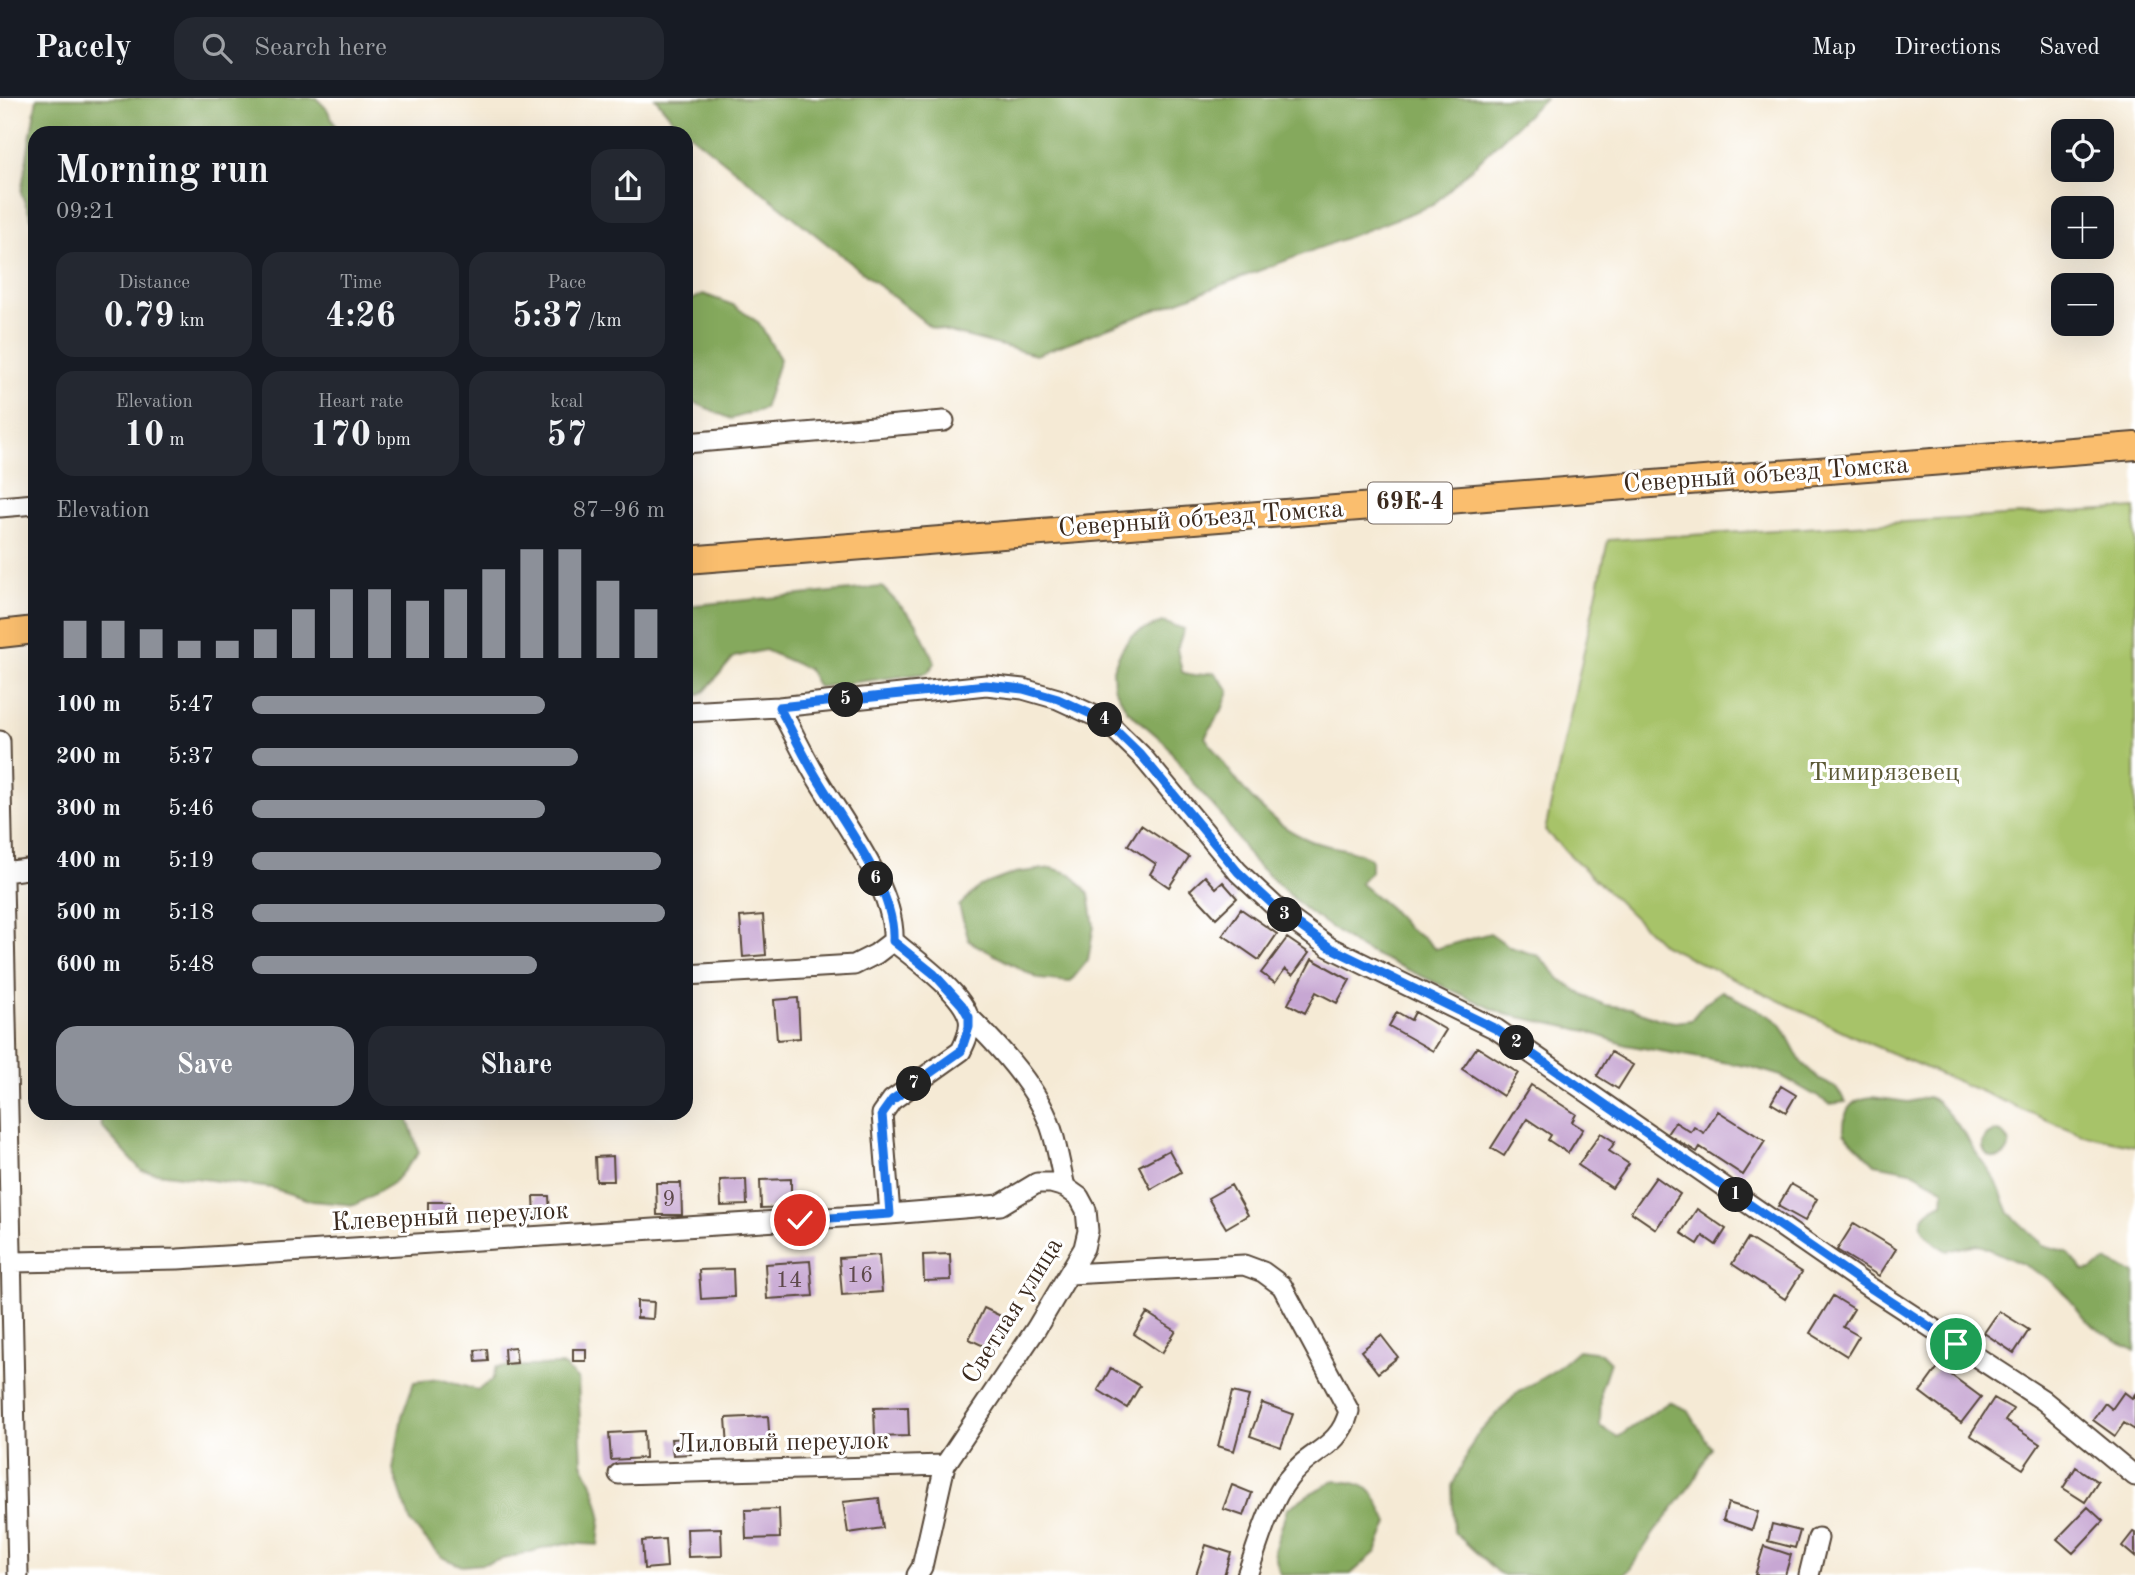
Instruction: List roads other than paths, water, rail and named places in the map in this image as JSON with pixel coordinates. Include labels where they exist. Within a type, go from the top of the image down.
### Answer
[{"type":"main road","name":"Северный объезд Томска","points":[[693,559],[2135,446]]},
{"type":"main road","points":[[0,634],[28,631]]},
{"type":"street","points":[[693,442],[944,421]]},
{"type":"street","points":[[0,507],[28,505]]},
{"type":"street","points":[[693,712],[779,707],[986,685],[1023,689],[1058,699],[1106,721],[1156,772],[1238,872],[1329,947],[1496,1029],[1869,1287],[2043,1400],[2135,1476]]},
{"type":"street","points":[[779,707],[816,777],[879,884],[891,914],[893,941],[934,974],[962,1005],[969,1017],[1005,1052],[1033,1093],[1052,1132],[1065,1187],[1037,1183],[1000,1205],[890,1214],[882,1114],[892,1100],[961,1051],[967,1040],[969,1017]]},
{"type":"street","points":[[0,741],[18,1575]]},
{"type":"street","points":[[4,872],[28,869]]},
{"type":"street","points":[[693,975],[854,965],[876,954],[893,941]]},
{"type":"street","name":"Светлая улица","points":[[917,1575],[922,1567],[945,1465],[1036,1329],[1084,1248],[1088,1231],[1086,1210],[1079,1197],[1065,1187]]},
{"type":"street","name":"Клеверный переулок","points":[[13,1262],[178,1259],[890,1214]]},
{"type":"street","points":[[1069,1274],[1244,1265],[1263,1272],[1282,1286],[1349,1412],[1338,1437],[1302,1463],[1287,1479],[1247,1575]]},
{"type":"street","name":"Лиловый переулок","points":[[619,1474],[945,1465]]},
{"type":"street","points":[[1809,1575],[1818,1538]]},
{"type":"park label","name":"Тимирязевец","points":[[1884,773]]}]
